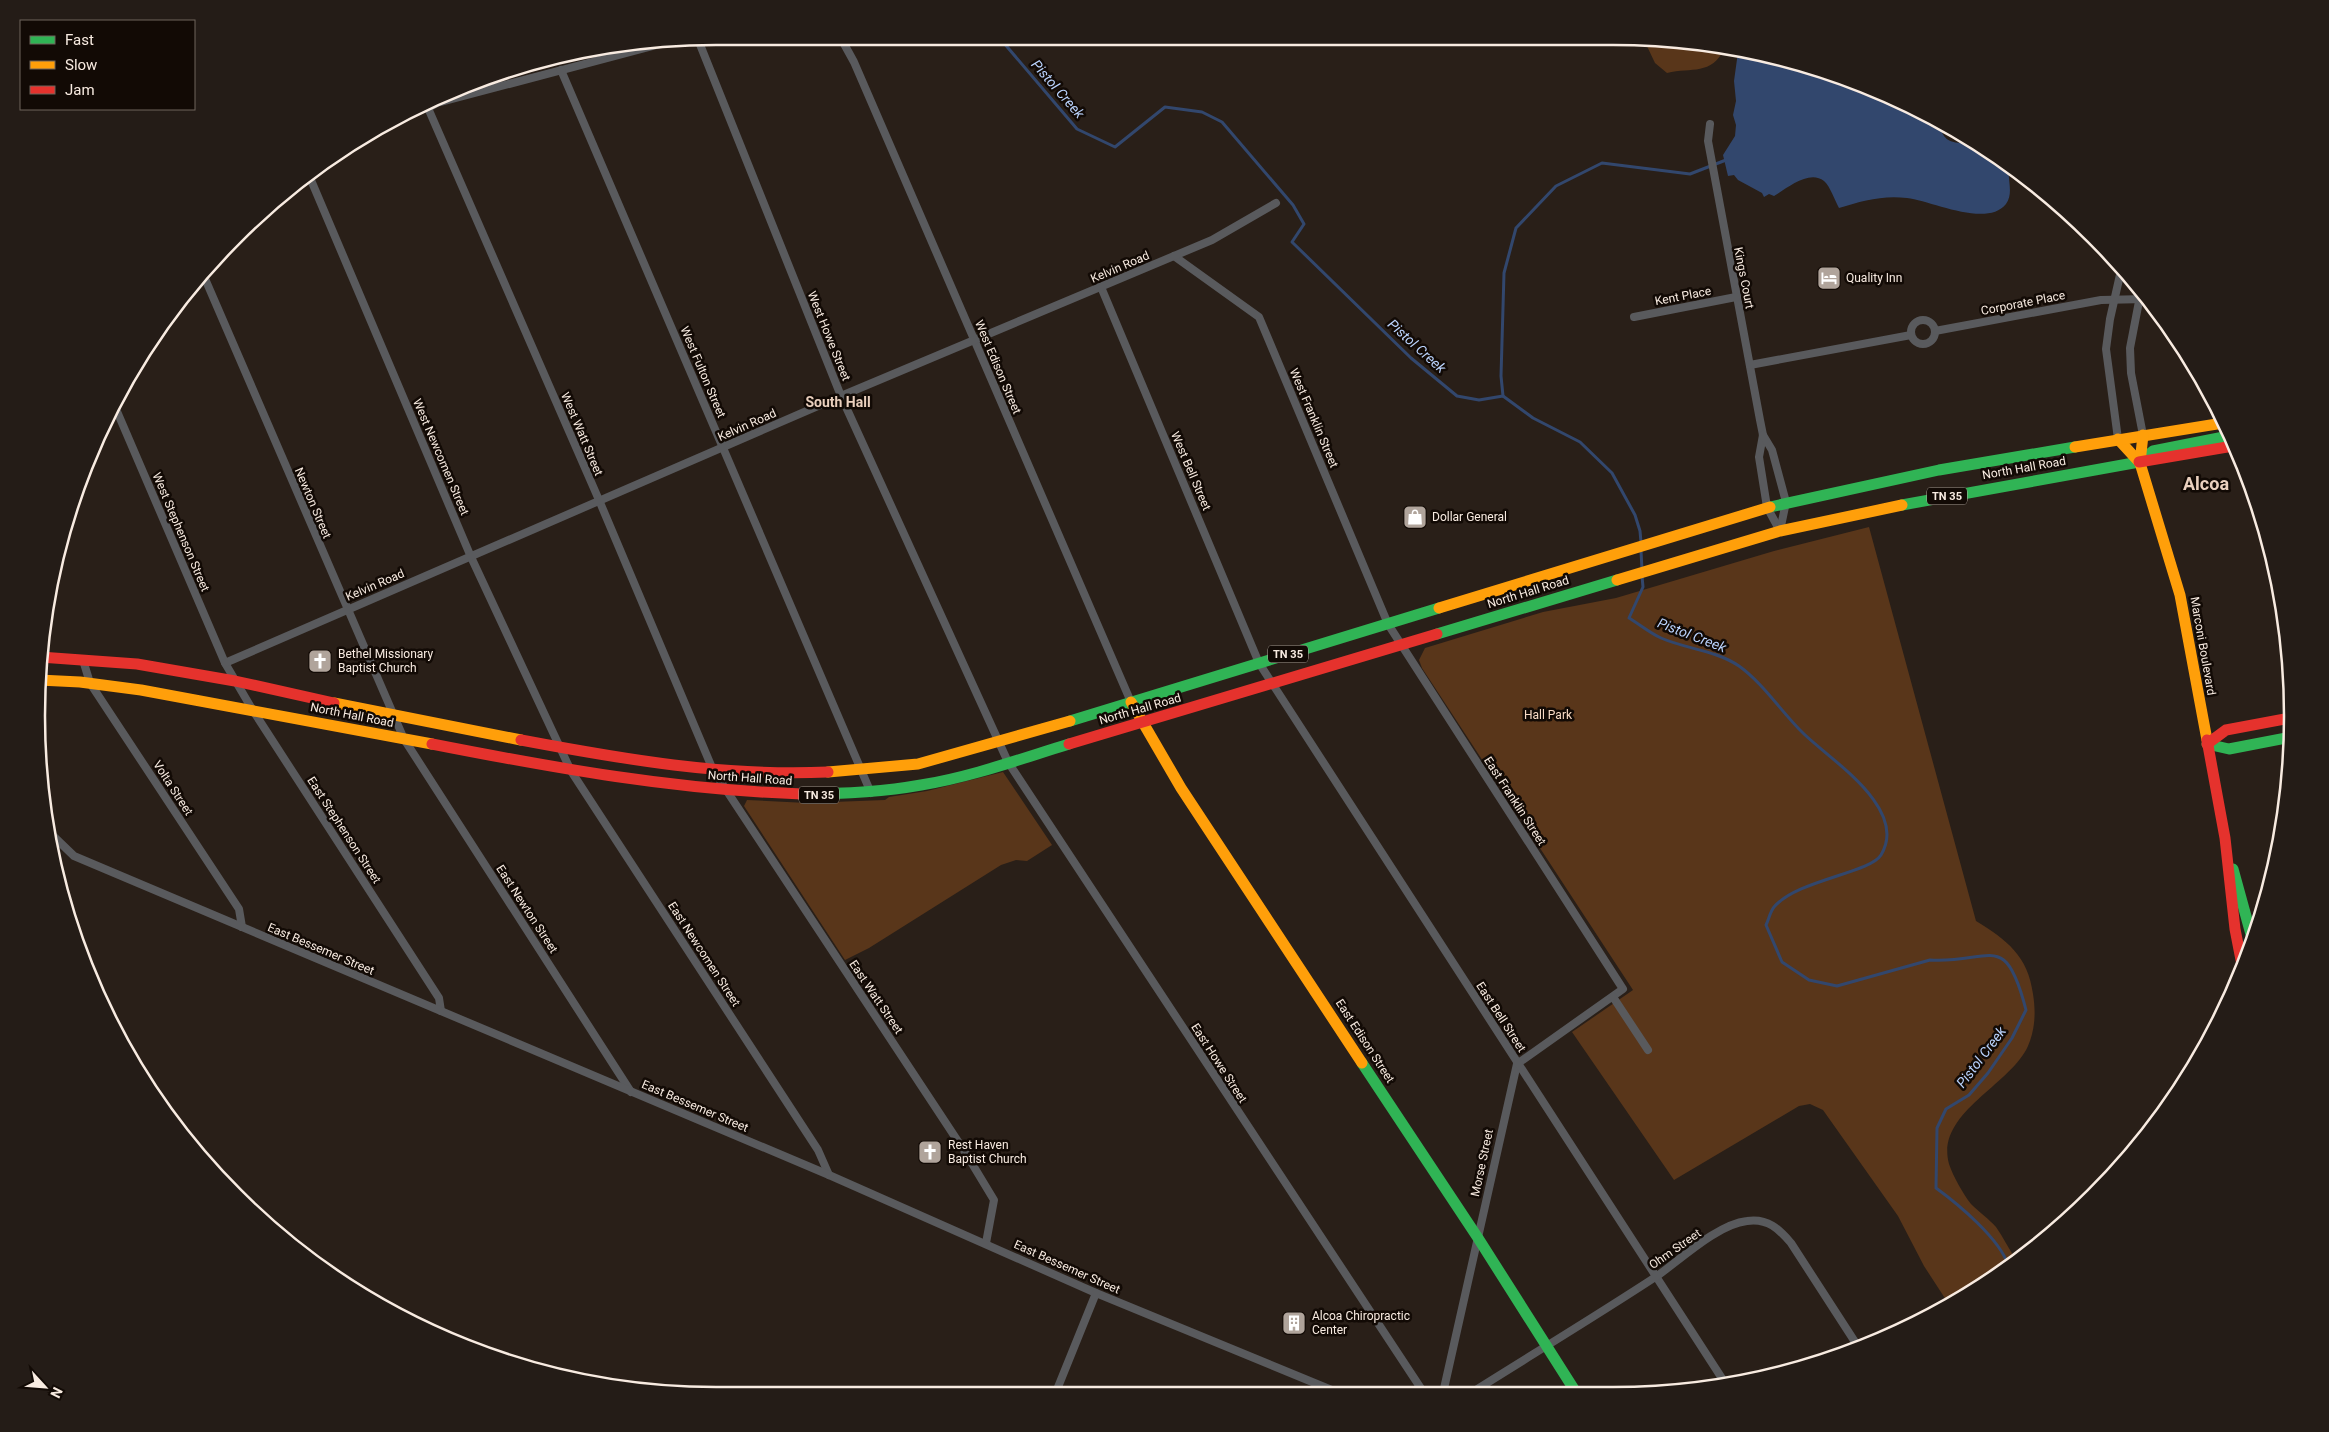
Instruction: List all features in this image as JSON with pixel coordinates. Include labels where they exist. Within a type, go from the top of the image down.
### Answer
[{"type":"main road","name":"North Hall Road","points":[[48,658],[138,664],[236,682],[394,716],[559,746],[713,770],[793,774],[862,771],[918,764],[999,743],[1786,502],[1939,470],[2118,438],[2217,424]]},
{"type":"main road","name":"Marconi Boulevard","points":[[2140,463],[2144,435]]},
{"type":"main road","points":[[2140,463],[2153,451],[2223,437]]},
{"type":"main road","name":"Marconi Boulevard","points":[[2118,438],[2140,463],[2180,595],[2225,838],[2249,928]]},
{"type":"main road","name":"North Hall Road","points":[[46,680],[90,683],[252,710],[571,771],[728,792],[782,796],[871,793],[927,786],[1780,531],[1933,498],[2228,447]]},
{"type":"main road","name":"East Edison Street","points":[[1131,702],[1141,723],[1181,788],[1478,1238],[1573,1387]]},
{"type":"main road","points":[[2207,744],[2226,730],[2284,719]]},
{"type":"main road","points":[[2207,744],[2229,749],[2283,738]]},
{"type":"main road","name":"Marconi Boulevard","points":[[2225,838],[2235,929],[2240,954]]},
{"type":"street","name":"West Howe Street","points":[[700,45],[841,396],[999,743]]},
{"type":"street","name":"West Edison Street","points":[[845,45],[854,62],[1131,702]]},
{"type":"street","points":[[561,70],[638,50]]},
{"type":"street","name":"West Watt Street","points":[[448,101],[561,70]]},
{"type":"street","name":"West Fulton Street","points":[[561,70],[871,793]]},
{"type":"street","name":"West Watt Street","points":[[429,110],[599,500],[713,770]]},
{"type":"street","name":"Kings Court","points":[[1710,124],[1708,141],[1763,436],[1759,457],[1767,507],[1780,531]]},
{"type":"street","name":"West Newcomen Street","points":[[312,181],[471,557],[559,746]]},
{"type":"street","name":"Kelvin Road","points":[[225,663],[974,339],[1212,240],[1276,203]]},
{"type":"street","name":"West Franklin Street","points":[[1174,256],[1259,317],[1388,624]]},
{"type":"street","points":[[2118,438],[2106,349],[2120,277]]},
{"type":"street","name":"Newton Street","points":[[206,281],[346,610],[404,739]]},
{"type":"street","name":"West Bell Street","points":[[1101,287],[1259,663]]},
{"type":"street","name":"Corporate Place","points":[[1750,365],[1911,335],[1918,343],[1926,344],[1932,339],[1935,331],[2115,298],[2136,296]]},
{"type":"street","name":"Kent Place","points":[[1634,317],[1736,297]]},
{"type":"street","points":[[2140,303],[2130,348],[2131,373],[2144,435]]},
{"type":"street","points":[[1911,335],[1914,324],[1920,320],[1932,324],[1935,331]]},
{"type":"street","name":"West Stephenson Street","points":[[118,412],[225,663]]},
{"type":"street","name":"Kings Court","points":[[1763,436],[1772,450],[1786,502],[1780,531]]},
{"type":"street","name":"East Franklin Street","points":[[1388,624],[1623,989],[1613,997]]},
{"type":"street","name":"Volta Street","points":[[83,660],[90,683],[240,909],[242,928]]},
{"type":"street","name":"East Stephenson Street","points":[[225,663],[252,710],[439,998],[441,1011]]},
{"type":"street","name":"East Bell Street","points":[[1259,663],[1517,1064],[1722,1378]]},
{"type":"street","name":"East Newton Street","points":[[404,739],[631,1092]]},
{"type":"street","name":"East Howe Street","points":[[999,743],[1008,762],[1420,1387]]},
{"type":"street","name":"East Newcomen Street","points":[[559,746],[571,771],[818,1150],[829,1175]]},
{"type":"street","name":"East Watt Street","points":[[713,770],[994,1200],[986,1243]]},
{"type":"street","name":"East Bessemer Street","points":[[57,839],[74,856],[829,1175],[1096,1293],[1323,1387]]},
{"type":"street","points":[[1517,1064],[1613,997],[1648,1050]]},
{"type":"street","name":"Morse Street","points":[[1444,1387],[1517,1064]]},
{"type":"street","name":"Ohm Street","points":[[1482,1387],[1733,1224],[1752,1220],[1771,1223],[1792,1243],[1855,1342]]},
{"type":"street","points":[[1058,1387],[1096,1293]]},
{"type":"green space","points":[[1647,46],[1721,54],[1714,63],[1700,69],[1667,73],[1655,63]]},
{"type":"green space","name":"Hall Park","points":[[1869,527],[1976,921],[1997,935],[2014,950],[2021,959],[2030,981],[2035,1014],[2028,1046],[2019,1060],[2006,1074],[1963,1115],[1953,1130],[1948,1146],[1949,1164],[1962,1190],[1971,1204],[1996,1227],[2013,1254],[1986,1274],[1945,1299],[1924,1266],[1898,1216],[1823,1110],[1810,1104],[1799,1106],[1674,1180],[1572,1032],[1633,990],[1422,668],[1419,660],[1425,648],[1543,612],[1616,598],[1774,551]]},
{"type":"green space","points":[[1003,772],[1052,845],[1027,861],[1016,860],[1001,865],[869,948],[845,960],[744,806],[747,800],[807,803],[885,800],[889,797],[927,791]]},
{"type":"water","points":[[1737,57],[1787,68],[1870,96],[1941,131],[1944,136],[1952,142],[1961,142],[2009,175],[2010,195],[2008,200],[1997,211],[1986,214],[1959,211],[1907,198],[1889,197],[1839,208],[1826,183],[1812,177],[1798,181],[1774,196],[1769,194],[1764,197],[1762,193],[1738,180],[1734,175],[1728,176],[1723,155],[1735,136],[1736,125],[1733,115],[1736,101],[1734,81]]},
{"type":"waterway","name":"Pistol Creek","points":[[1006,45],[1077,129],[1115,147],[1165,107],[1202,112],[1222,122],[1293,205],[1304,224],[1292,242],[1411,358],[1457,396],[1479,400],[1503,396],[1533,418],[1580,442],[1612,473],[1635,515],[1641,542]]},
{"type":"waterway","points":[[1503,396],[1501,376],[1504,273],[1516,228],[1556,186],[1602,163],[1690,174],[1726,160]]},
{"type":"waterway","name":"Pistol Creek","points":[[1641,551],[1642,570]]},
{"type":"waterway","name":"Pistol Creek","points":[[1642,576],[1643,587],[1629,618],[1661,638],[1720,656],[1748,673],[1804,734],[1863,787],[1885,820],[1887,838],[1881,855],[1874,861],[1863,867],[1799,890],[1785,898],[1771,911],[1766,925],[1782,962],[1809,980],[1837,986],[1930,960],[1993,956],[2002,959],[2011,968],[2026,1010],[2012,1038],[1988,1073],[1969,1095],[1946,1109],[1937,1128],[1936,1188],[1988,1233],[2006,1259]]},
{"type":"traffic: fast","points":[[2140,462],[2153,451],[2223,437]]},
{"type":"traffic: fast","points":[[1770,507],[1939,470],[2075,447]]},
{"type":"traffic: fast","points":[[1902,505],[2139,462]]},
{"type":"traffic: fast","points":[[1437,634],[1617,580]]},
{"type":"traffic: fast","points":[[1070,721],[1439,608]]},
{"type":"traffic: fast","points":[[2207,744],[2229,749],[2283,738]]},
{"type":"traffic: fast","points":[[802,794],[877,791],[940,782],[1069,744]]},
{"type":"traffic: fast","points":[[2233,869],[2249,928]]},
{"type":"traffic: fast","points":[[1362,1063],[1478,1238],[1573,1387]]},
{"type":"traffic: slow","points":[[2075,447],[2217,424]]},
{"type":"traffic: slow","points":[[2140,463],[2143,435]]},
{"type":"traffic: slow","points":[[2118,439],[2140,463],[2180,595],[2207,740]]},
{"type":"traffic: slow","points":[[1617,580],[1780,531],[1902,505]]},
{"type":"traffic: slow","points":[[1439,608],[1770,507]]},
{"type":"traffic: slow","points":[[46,680],[80,682],[141,690],[432,744]]},
{"type":"traffic: slow","points":[[1131,702],[1181,788],[1362,1063]]},
{"type":"traffic: slow","points":[[334,703],[521,740]]},
{"type":"traffic: slow","points":[[828,772],[918,764],[1070,721]]},
{"type":"traffic: jam","points":[[2139,462],[2228,447]]},
{"type":"traffic: jam","points":[[1069,744],[1437,634]]},
{"type":"traffic: jam","points":[[48,658],[137,664],[235,681],[334,703]]},
{"type":"traffic: jam","points":[[2207,744],[2226,730],[2284,719]]},
{"type":"traffic: jam","points":[[521,740],[635,760],[712,769],[789,773],[828,772]]},
{"type":"traffic: jam","points":[[2207,740],[2225,838],[2235,929],[2240,954]]},
{"type":"traffic: jam","points":[[432,744],[570,769],[662,783],[755,792],[802,794]]},
{"type":"place","name":"Quality Inn","points":[[1829,278]]},
{"type":"place","name":"Dollar General","points":[[1415,517]]},
{"type":"place","name":"Bethel Missionary Baptist Church","points":[[320,661]]},
{"type":"place","name":"Rest Haven Baptist Church","points":[[930,1152]]},
{"type":"place","name":"Alcoa Chiropractic Center","points":[[1294,1323]]},
{"type":"district","name":"South Hall","points":[[838,402]]},
{"type":"district","name":"Alcoa","points":[[2206,484]]}]
